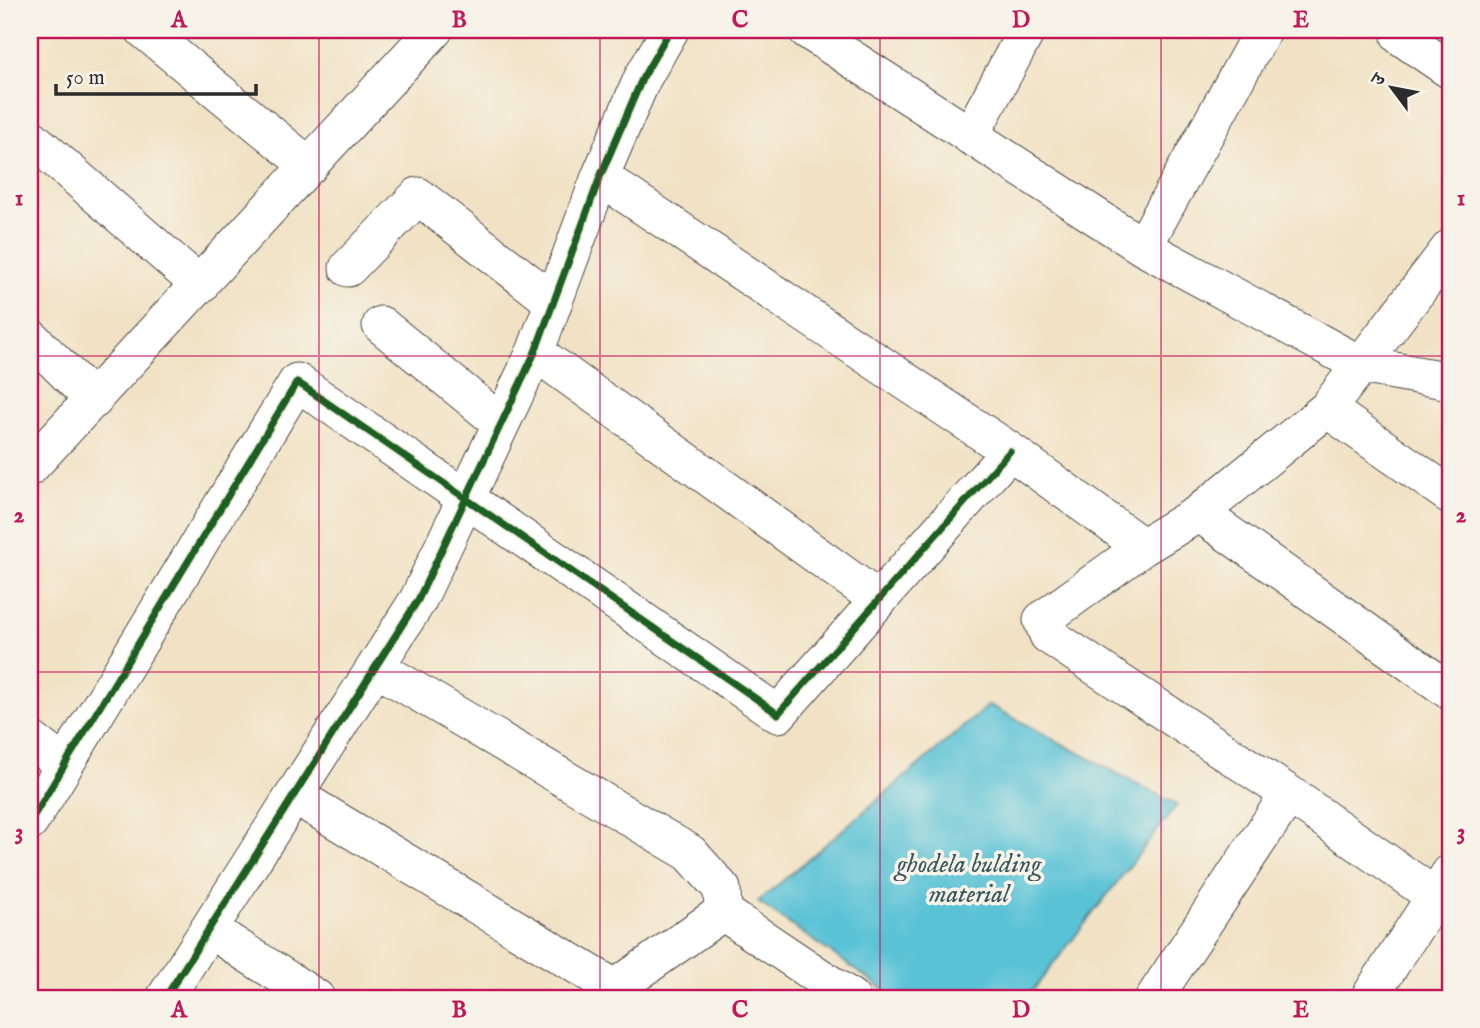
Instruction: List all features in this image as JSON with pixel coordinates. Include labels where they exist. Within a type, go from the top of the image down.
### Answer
[{"type":"street","points":[[144,30],[309,166]]},
{"type":"street","points":[[165,998],[418,600],[468,499],[535,352],[600,177],[642,79],[670,30]]},
{"type":"street","points":[[807,30],[1143,247],[1361,365],[1450,381]]},
{"type":"street","points":[[970,136],[1027,30]]},
{"type":"street","points":[[1143,247],[1263,30]]},
{"type":"street","points":[[30,467],[309,166],[428,32]]},
{"type":"street","points":[[1400,36],[1450,71]]},
{"type":"street","points":[[30,137],[200,285]]},
{"type":"street","points":[[600,177],[1010,452],[1143,547]]},
{"type":"street","points":[[348,268],[418,195],[552,301]]},
{"type":"street","points":[[1369,998],[1445,892],[1289,794],[1048,635],[1042,620],[1143,547],[1199,513],[1327,409],[1450,248]]},
{"type":"street","points":[[382,324],[501,424]]},
{"type":"street","points":[[30,337],[94,400]]},
{"type":"street","points":[[535,352],[878,600]]},
{"type":"street","points":[[30,822],[297,382],[778,714],[1010,452]]},
{"type":"street","points":[[1327,409],[1450,495]]},
{"type":"street","points":[[1199,513],[1450,691]]},
{"type":"street","points":[[377,668],[690,853],[722,889],[723,912]]},
{"type":"street","points":[[30,739],[64,765]]},
{"type":"street","points":[[1154,998],[1289,794]]},
{"type":"street","points":[[295,795],[607,993],[723,912]]},
{"type":"street","points":[[723,912],[850,998]]},
{"type":"street","points":[[209,929],[316,998]]},
{"type":"water","name":"ghodela bulding material","points":[[989,705],[1177,805],[1027,998],[896,998],[758,902]]},
{"type":"cycle path","points":[[165,998],[418,600],[535,352],[600,177],[642,79],[670,30]]},
{"type":"cycle path","points":[[30,822],[297,382],[778,714],[1010,451]]}]
